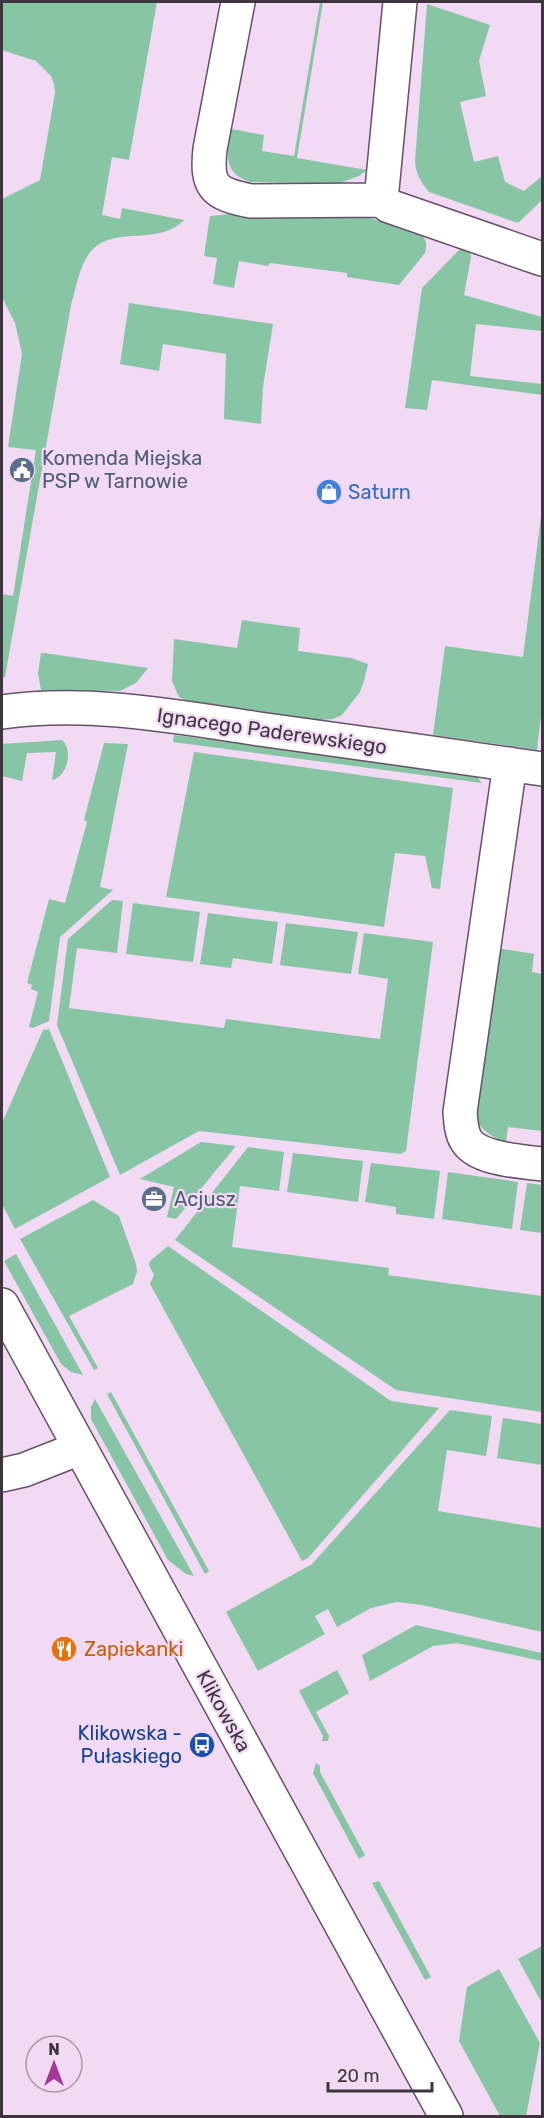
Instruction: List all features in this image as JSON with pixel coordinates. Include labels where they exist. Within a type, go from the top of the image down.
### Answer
[{"type":"street","points":[[238,2],[208,166],[212,183],[217,191],[232,198],[251,201],[381,200],[388,206],[543,259]]},
{"type":"street","points":[[381,200],[400,2]]},
{"type":"street","name":"Ignacego Paderewskiego","points":[[2,712],[31,708],[66,708],[160,714],[543,769]]},
{"type":"street","points":[[510,764],[460,1113],[466,1140],[473,1149],[485,1154],[543,1164]]},
{"type":"street","name":"Klikowska","points":[[2,1305],[446,2116]]},
{"type":"street","points":[[2,1475],[24,1470],[80,1448]]},
{"type":"green space","name":"Komenda Miejska PSP w Tarnowie","points":[[2,2],[157,2],[129,160],[112,157],[102,215],[120,219],[122,208],[184,220],[174,228],[163,232],[114,238],[103,242],[93,249],[82,268],[71,305],[5,677],[2,678],[2,594],[13,596],[36,450],[8,447],[22,354],[15,323],[2,297],[2,199],[40,180],[55,93],[51,76],[36,61],[2,50]]},
{"type":"green space","points":[[320,2],[323,2],[297,158],[367,170],[359,176],[337,184],[251,182],[235,174],[231,168],[228,146],[231,129],[264,135],[262,151],[294,156]]},
{"type":"green space","points":[[427,4],[490,25],[479,61],[486,96],[460,102],[474,162],[498,156],[505,182],[524,191],[542,176],[542,200],[518,223],[429,192],[418,174],[415,161]]},
{"type":"green space","points":[[230,214],[364,216],[420,234],[425,240],[426,250],[399,285],[347,277],[347,273],[239,261],[234,288],[213,284],[217,258],[204,256],[210,216]]},
{"type":"green space","points":[[460,249],[470,252],[471,257],[464,295],[542,317],[542,331],[476,324],[470,376],[542,384],[542,395],[432,380],[427,410],[405,408],[422,288]]},
{"type":"green space","points":[[129,303],[273,324],[263,387],[261,424],[224,419],[226,354],[163,344],[159,371],[120,364]]},
{"type":"green space","points":[[542,509],[542,708],[537,750],[433,735],[445,646],[523,657]]},
{"type":"green space","points":[[242,620],[300,628],[298,651],[351,658],[368,664],[360,692],[342,715],[333,719],[320,720],[187,701],[179,697],[172,681],[174,639],[237,648]]},
{"type":"green space","points":[[41,653],[148,668],[136,683],[120,691],[41,690],[38,673]]},
{"type":"green space","points":[[174,735],[469,773],[482,783],[173,742]]},
{"type":"green space","points":[[62,740],[68,750],[68,757],[65,769],[57,778],[52,780],[56,752],[27,753],[22,781],[2,776],[2,744]]},
{"type":"green space","points":[[104,743],[128,744],[100,887],[113,890],[60,937],[49,1021],[33,1028],[29,1027],[38,992],[31,989],[32,985],[27,983],[49,899],[65,903],[87,822],[84,820]]},
{"type":"green space","points":[[194,752],[453,788],[440,889],[432,888],[425,856],[395,853],[384,927],[166,897]]},
{"type":"green space","points":[[112,900],[123,901],[117,953],[77,948],[69,1008],[224,1028],[226,1019],[380,1039],[388,979],[358,974],[364,933],[433,942],[406,1151],[401,1154],[199,1131],[120,1175],[57,1025],[68,939]]},
{"type":"green space","points":[[133,903],[200,912],[193,962],[126,954]]},
{"type":"green space","points":[[208,913],[278,922],[272,964],[233,958],[231,968],[200,964]]},
{"type":"green space","points":[[286,923],[358,932],[351,974],[280,965]]},
{"type":"green space","points":[[490,947],[534,954],[532,972],[542,974],[542,1131],[508,1127],[506,1142],[485,1131],[473,1112]]},
{"type":"green space","points":[[49,1029],[110,1177],[15,1229],[2,1204],[2,1123],[43,1030]]},
{"type":"green space","points":[[201,1142],[236,1146],[176,1219],[167,1217],[174,1187],[140,1179]]},
{"type":"green space","points":[[248,1147],[284,1152],[279,1191],[240,1186],[232,1247],[389,1268],[388,1275],[542,1296],[542,1412],[396,1390],[175,1240]]},
{"type":"green space","points":[[293,1153],[363,1161],[358,1202],[287,1192]]},
{"type":"green space","points":[[371,1163],[440,1171],[434,1219],[396,1214],[396,1207],[365,1202]]},
{"type":"green space","points":[[448,1172],[518,1182],[512,1229],[442,1219]]},
{"type":"green space","points":[[527,1183],[542,1185],[542,1233],[520,1230]]},
{"type":"green space","points":[[93,1200],[119,1216],[137,1271],[133,1284],[69,1316],[98,1368],[94,1370],[20,1239]]},
{"type":"green space","points":[[168,1246],[391,1401],[439,1408],[308,1558],[302,1561],[150,1284],[154,1275],[149,1265],[150,1261]]},
{"type":"green space","points":[[16,1254],[83,1375],[71,1372],[61,1364],[4,1261]]},
{"type":"green space","points":[[111,1392],[209,1571],[205,1574],[107,1394]]},
{"type":"green space","points":[[95,1399],[194,1576],[186,1574],[168,1560],[91,1419],[91,1407]]},
{"type":"green space","points":[[450,1410],[492,1416],[486,1456],[447,1450],[438,1511],[542,1528],[542,1632],[422,1605],[397,1602],[371,1608],[337,1627],[328,1609],[315,1616],[325,1634],[258,1671],[226,1612],[312,1564]]},
{"type":"green space","points":[[503,1418],[542,1424],[542,1465],[497,1458]]},
{"type":"green space","points":[[416,1625],[542,1653],[542,1661],[457,1643],[433,1646],[370,1681],[362,1655]]},
{"type":"green space","points":[[337,1670],[349,1693],[316,1712],[329,1736],[328,1741],[322,1741],[323,1736],[299,1691]]},
{"type":"green space","points":[[316,1763],[320,1766],[320,1772],[365,1855],[359,1859],[313,1773]]},
{"type":"green space","points":[[379,1881],[431,1977],[425,1980],[372,1883]]},
{"type":"green space","points":[[542,1946],[542,2003],[518,1959]]},
{"type":"green space","points":[[499,1969],[540,2043],[526,2116],[500,2116],[459,2041],[467,1987]]},
{"type":"place","name":"Komenda Miejska PSP w Tarnowie","points":[[22,470]]},
{"type":"place","name":"Saturn","points":[[329,492]]},
{"type":"place","name":"Acjusz","points":[[154,1199]]},
{"type":"place","name":"Zapiekanki","points":[[64,1649]]},
{"type":"place","name":"Klikowska - Pułaskiego","points":[[202,1745]]}]
